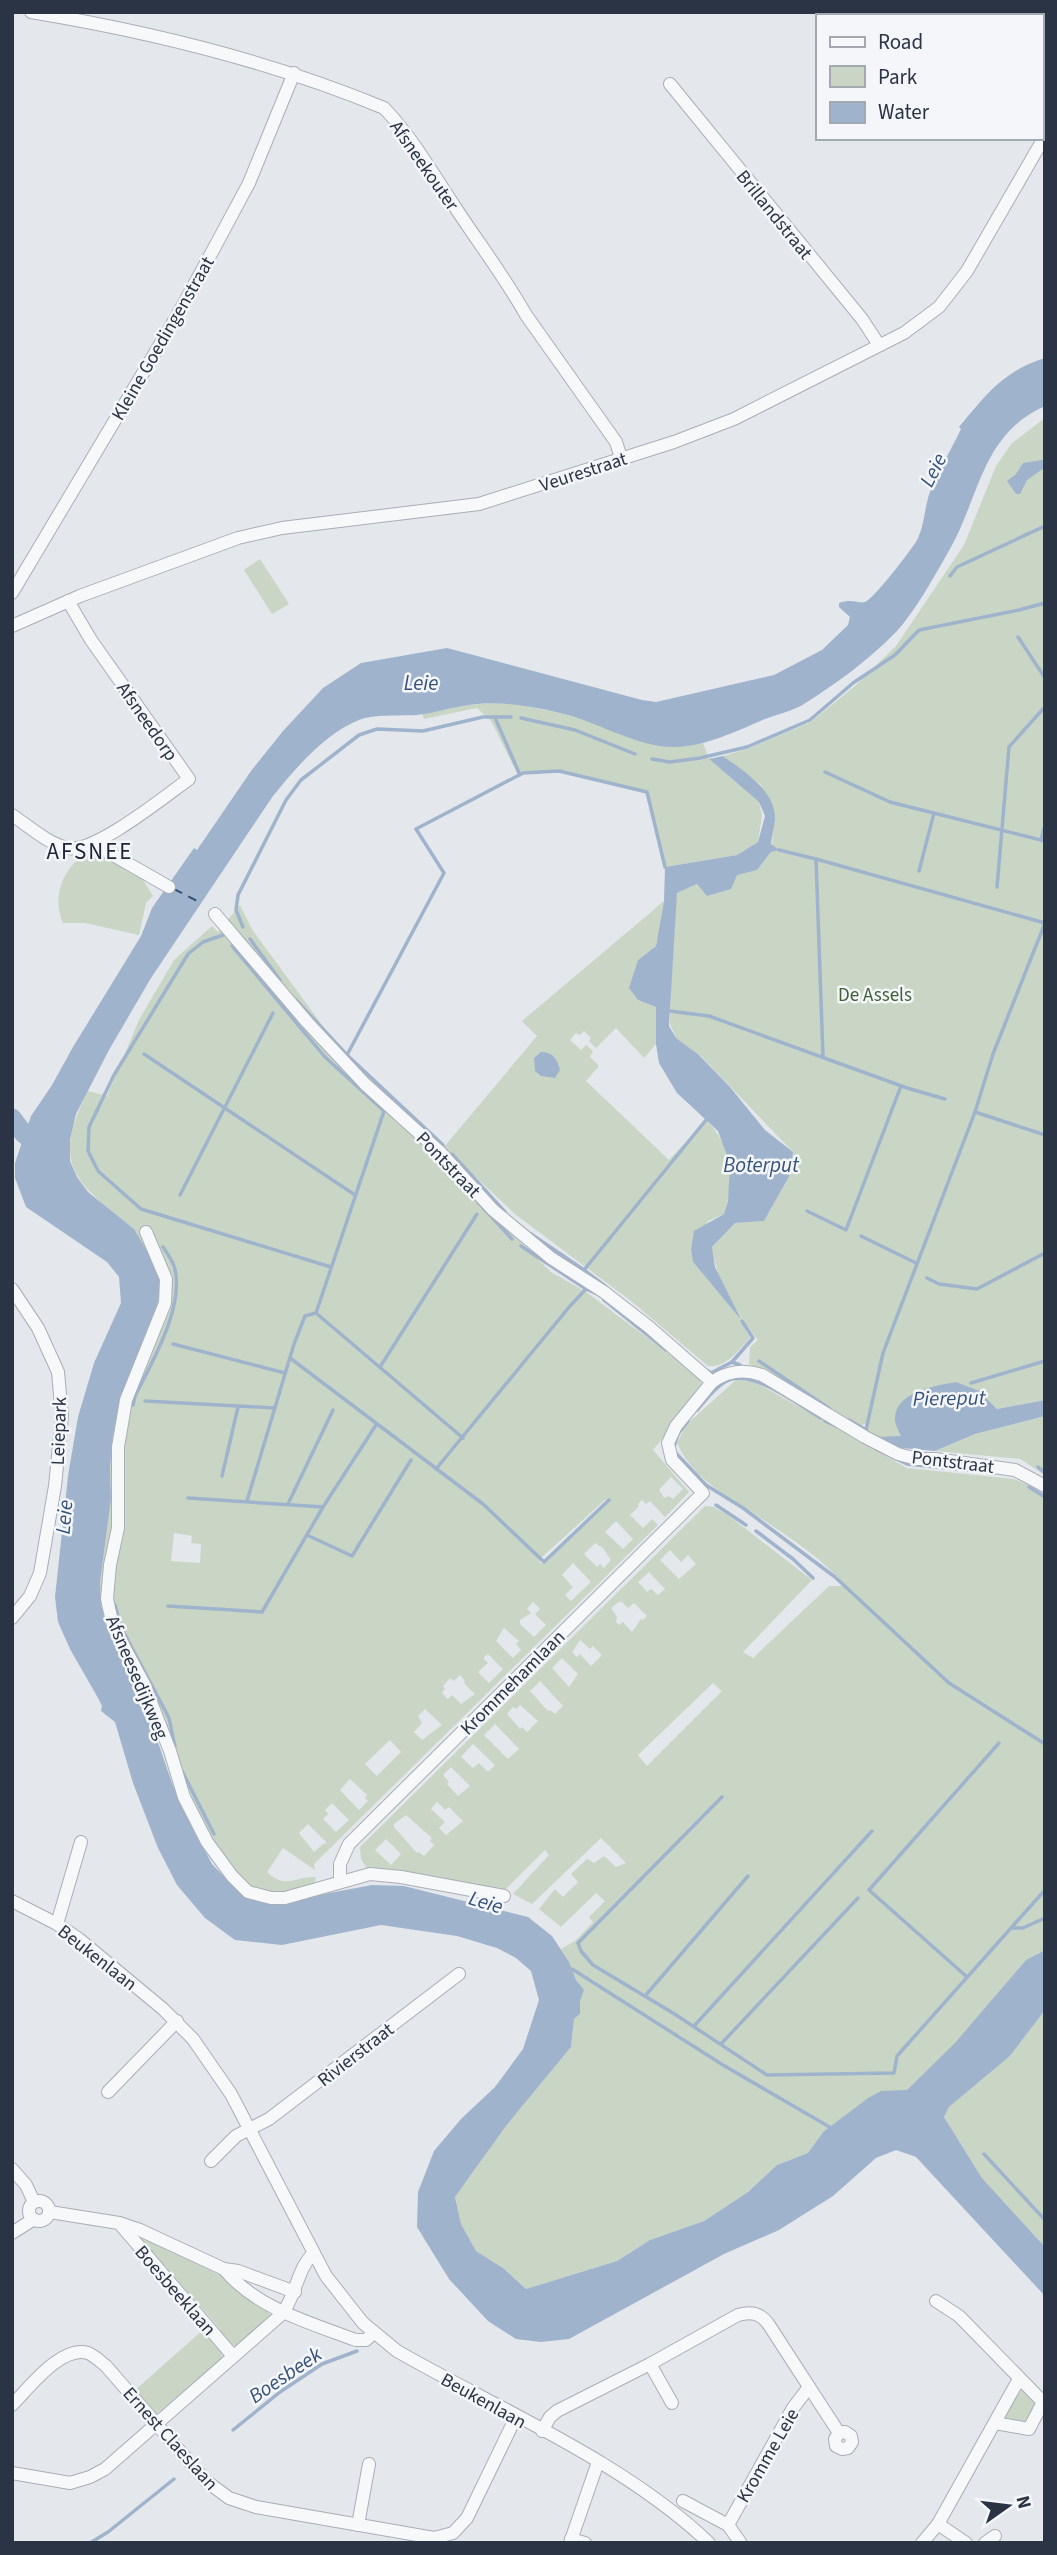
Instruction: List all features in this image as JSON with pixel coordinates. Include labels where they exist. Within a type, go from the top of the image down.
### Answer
[{"type":"street","name":"Afsneekouter","points":[[31,12],[220,52],[293,73],[384,108],[445,190],[526,315],[616,442],[621,458]]},
{"type":"street","name":"Kleine Goedingenstraat","points":[[12,593],[177,316],[249,183],[293,73]]},
{"type":"street","name":"Brillandstraat","points":[[670,84],[862,319],[879,345]]},
{"type":"street","name":"Veurestraat","points":[[12,625],[68,601],[248,535],[282,528],[479,503],[694,435],[734,419],[904,333],[927,317],[967,271],[1043,140]]},
{"type":"street","name":"Afsneedorp","points":[[68,601],[91,639],[188,779],[94,844]]},
{"type":"street","points":[[12,815],[54,844],[71,849],[94,844],[169,887]]},
{"type":"street","name":"Pontstraat","points":[[215,914],[307,1022],[365,1084],[441,1153],[493,1210],[551,1258],[604,1292],[649,1327],[712,1382],[736,1372],[753,1372],[898,1454],[917,1459],[1016,1470],[1045,1486]]},
{"type":"street","name":"Afsneesedijkweg","points":[[146,1232],[166,1279],[165,1303],[126,1399],[118,1447],[118,1528],[110,1565],[107,1599],[113,1626],[144,1684],[170,1751],[184,1797],[208,1842],[232,1876],[248,1892],[271,1898],[285,1898],[370,1874],[504,1896]]},
{"type":"street","name":"Leiepark","points":[[12,1289],[38,1328],[58,1373],[62,1416],[55,1486],[40,1573],[30,1596],[12,1618]]},
{"type":"street","name":"Krommehamlaan","points":[[340,1881],[340,1864],[349,1844],[703,1493],[672,1460],[668,1443],[676,1426],[712,1382]]},
{"type":"street","points":[[57,1924],[81,1842]]},
{"type":"street","name":"Beukenlaan","points":[[12,1901],[57,1924],[100,1956],[177,2021],[218,2071],[313,2254],[349,2308],[374,2332],[397,2351],[598,2462],[653,2497],[709,2543]]},
{"type":"street","name":"Rivierstraat","points":[[249,2130],[269,2119],[459,1974]]},
{"type":"street","points":[[108,2092],[177,2021]]},
{"type":"street","points":[[211,2161],[236,2136],[249,2130]]},
{"type":"street","points":[[12,2169],[26,2185],[34,2202],[29,2208],[30,2216],[34,2220]]},
{"type":"street","name":"Boesbeeklaan","points":[[34,2202],[45,2202],[50,2212],[119,2223],[140,2230],[224,2269],[238,2271],[295,2292]]},
{"type":"street","points":[[12,2233],[34,2220],[44,2220],[50,2212]]},
{"type":"street","name":"Boesbeeklaan","points":[[119,2223],[233,2356]]},
{"type":"street","points":[[12,2473],[70,2483],[106,2469],[283,2313],[295,2292],[304,2262],[313,2254]]},
{"type":"street","name":"Boesbeeklaan","points":[[224,2269],[233,2280],[283,2313]]},
{"type":"street","points":[[936,2301],[959,2316],[1043,2402],[1029,2429],[995,2423]]},
{"type":"street","points":[[283,2313],[356,2340],[366,2340],[374,2332]]},
{"type":"street","name":"Kromme Leie","points":[[542,2431],[557,2411],[738,2315],[753,2313],[765,2319],[839,2433]]},
{"type":"street","name":"Ernest Claeslaan","points":[[12,2405],[54,2362],[65,2355],[88,2353],[106,2366],[206,2481],[229,2498],[256,2507],[434,2538],[455,2538]]},
{"type":"street","points":[[650,2364],[672,2403]]},
{"type":"street","points":[[922,2543],[938,2524],[1019,2379]]},
{"type":"street","name":"Kromme Leie","points":[[728,2525],[793,2409],[809,2387]]},
{"type":"street","points":[[455,2538],[516,2417]]},
{"type":"street","points":[[585,2543],[570,2541],[598,2462]]},
{"type":"street","points":[[358,2525],[369,2464]]},
{"type":"street","points":[[683,2501],[728,2525],[740,2542],[750,2543]]},
{"type":"street","points":[[938,2524],[966,2543]]},
{"type":"green space","name":"De Assels","points":[[1045,418],[1045,1400],[997,1409],[979,1391],[901,1437],[877,1437],[864,1429],[868,1422],[852,1431],[749,1364],[750,1347],[758,1340],[728,1296],[714,1260],[712,1247],[735,1223],[764,1221],[790,1175],[793,1152],[702,1057],[677,1040],[670,1024],[671,956],[677,893],[697,884],[757,870],[771,852],[775,817],[761,785],[723,756],[747,749],[811,722],[855,686],[896,646],[964,545],[996,466],[1012,443]]},
{"type":"green space","points":[[260,559],[289,604],[272,614],[244,570]]},
{"type":"green space","points":[[492,703],[517,704],[568,715],[673,747],[703,743],[709,759],[759,802],[762,815],[758,842],[737,855],[665,867],[646,792],[558,771],[518,775],[491,721],[477,708],[424,719],[422,714]]},
{"type":"green space","points":[[86,854],[98,854],[140,875],[153,896],[146,903],[139,935],[85,923],[63,923],[59,903],[61,884],[71,867]]},
{"type":"green space","points":[[664,901],[656,946],[638,960],[638,1000],[656,1007],[656,1044],[644,1058],[616,1028],[596,1048],[584,1031],[580,1035],[576,1033],[570,1040],[581,1050],[586,1045],[593,1051],[590,1057],[599,1066],[586,1081],[669,1160],[706,1120],[721,1140],[730,1177],[727,1202],[724,1214],[708,1221],[693,1262],[738,1316],[750,1338],[732,1357],[715,1366],[708,1366],[631,1301],[516,1215],[444,1147],[537,1036],[522,1021]]},
{"type":"green space","points":[[240,905],[253,931],[345,1056],[393,1100],[389,1113],[551,1272],[586,1292],[700,1377],[702,1390],[653,1450],[689,1492],[665,1517],[650,1501],[646,1504],[642,1500],[638,1504],[630,1515],[643,1528],[652,1519],[658,1525],[314,1864],[315,1870],[283,1848],[267,1872],[285,1881],[316,1877],[314,1885],[281,1894],[257,1890],[247,1884],[230,1867],[209,1838],[111,1604],[101,1604],[100,1583],[111,1499],[113,1435],[119,1398],[129,1370],[134,1229],[84,1185],[70,1156],[76,1117],[88,1091],[107,1096],[139,1020],[174,960],[212,926],[218,932]],"holes":[[[671,1477],[683,1489],[673,1499],[669,1496],[664,1498],[659,1490]],[[606,1499],[609,1502],[544,1564],[539,1562],[541,1558]],[[616,1521],[633,1539],[623,1549],[605,1532]],[[174,1533],[192,1536],[191,1543],[201,1544],[200,1563],[171,1561]],[[595,1543],[603,1548],[611,1560],[604,1568],[600,1564],[597,1567],[584,1554]],[[573,1563],[591,1582],[571,1601],[565,1595],[573,1587],[562,1575]],[[533,1602],[540,1609],[535,1614],[546,1625],[534,1637],[520,1624],[520,1620],[531,1613],[527,1609]],[[504,1628],[519,1641],[516,1644],[521,1650],[513,1658],[496,1641]],[[488,1654],[503,1669],[489,1683],[478,1672],[488,1663],[483,1658]],[[460,1675],[475,1694],[461,1704],[452,1695],[448,1699],[442,1693],[445,1689],[443,1686],[450,1678],[454,1681]],[[425,1709],[442,1725],[422,1740],[414,1732],[422,1723],[418,1716]],[[390,1740],[401,1752],[377,1776],[365,1764]],[[350,1779],[367,1795],[365,1798],[368,1801],[359,1810],[340,1790]],[[332,1803],[349,1820],[336,1832],[323,1819],[328,1814],[325,1810]],[[308,1824],[327,1843],[314,1852],[299,1833]]]},
{"type":"green space","points":[[737,1379],[757,1383],[907,1468],[1014,1479],[1028,1485],[1045,1498],[1045,1950],[1026,1960],[955,2044],[907,2090],[868,2098],[823,2132],[808,2153],[777,2165],[748,2192],[704,2221],[650,2240],[617,2261],[526,2289],[503,2268],[476,2251],[461,2224],[455,2197],[506,2126],[571,2047],[574,2019],[580,2014],[579,1997],[573,1972],[561,1949],[575,1941],[593,1922],[589,1917],[605,1901],[596,1893],[561,1927],[539,1909],[555,1889],[563,1897],[578,1882],[571,1874],[587,1859],[594,1863],[604,1856],[616,1867],[626,1863],[601,1838],[532,1904],[513,1894],[549,1855],[545,1850],[506,1889],[500,1891],[368,1870],[361,1859],[360,1847],[705,1506],[714,1507],[729,1516],[812,1580],[743,1652],[753,1658],[829,1586],[846,1586],[812,1554],[716,1489],[698,1473],[677,1443],[686,1425]],"holes":[[[670,1550],[681,1562],[688,1555],[696,1564],[679,1579],[660,1560]],[[649,1572],[665,1589],[658,1595],[651,1589],[647,1592],[638,1582]],[[619,1602],[628,1608],[634,1603],[647,1616],[641,1619],[632,1632],[623,1622],[619,1625],[616,1622],[617,1617],[611,1608]],[[580,1640],[590,1649],[593,1646],[602,1655],[591,1666],[580,1654],[577,1657],[572,1652]],[[562,1658],[578,1674],[569,1687],[552,1668]],[[540,1681],[563,1706],[555,1714],[548,1711],[530,1691]],[[713,1683],[722,1691],[647,1766],[638,1755]],[[520,1705],[538,1721],[527,1732],[522,1727],[520,1729],[507,1714],[513,1707],[516,1709]],[[495,1724],[519,1749],[508,1759],[484,1735]],[[473,1744],[495,1765],[488,1772],[479,1763],[473,1768],[461,1757]],[[451,1767],[470,1786],[458,1796],[447,1784],[449,1782],[443,1775]],[[437,1802],[445,1810],[449,1807],[463,1821],[446,1835],[439,1828],[445,1822],[431,1809]],[[406,1815],[432,1838],[430,1841],[434,1845],[424,1856],[417,1853],[394,1827],[394,1824]],[[386,1839],[401,1854],[391,1865],[375,1850]]]},
{"type":"green space","points":[[1045,1416],[1045,1475],[1020,1459],[935,1451],[975,1434]]},
{"type":"green space","points":[[1045,2010],[1045,2247],[982,2178],[944,2117],[949,2107],[1010,2056]]},
{"type":"green space","points":[[135,2235],[232,2283],[264,2307],[271,2317],[239,2345],[230,2345],[218,2332],[220,2329],[165,2266],[162,2268]]},
{"type":"green space","points":[[204,2329],[223,2352],[221,2360],[155,2415],[134,2391]]},
{"type":"green space","points":[[1023,2388],[1039,2404],[1026,2425],[1003,2421],[1007,2410]]},
{"type":"water","name":"Leie","points":[[1045,358],[1045,406],[1024,418],[995,449],[951,547],[911,614],[886,642],[864,661],[800,706],[710,741],[675,747],[634,740],[556,712],[494,703],[417,715],[365,718],[346,726],[322,743],[273,796],[151,978],[76,1114],[70,1140],[70,1161],[77,1177],[88,1192],[134,1229],[158,1270],[160,1289],[155,1314],[120,1398],[113,1435],[111,1499],[100,1583],[101,1604],[106,1626],[149,1716],[173,1786],[212,1864],[236,1889],[276,1903],[372,1885],[404,1886],[528,1917],[552,1936],[584,1990],[580,2001],[580,2014],[574,2019],[571,2047],[506,2126],[455,2197],[461,2224],[476,2251],[503,2268],[526,2289],[617,2261],[650,2240],[704,2221],[748,2192],[777,2165],[808,2153],[823,2132],[868,2098],[881,2091],[907,2090],[955,2043],[1026,1960],[1045,1950],[1045,2010],[1010,2056],[949,2107],[944,2117],[982,2178],[1045,2247],[1045,2296],[916,2157],[896,2150],[876,2158],[833,2196],[779,2230],[724,2254],[569,2339],[541,2342],[516,2339],[488,2321],[449,2279],[417,2227],[418,2192],[434,2151],[461,2119],[495,2087],[523,2049],[539,2000],[531,1971],[516,1958],[497,1948],[457,1936],[381,1925],[282,1945],[235,1940],[205,1918],[177,1885],[158,1848],[133,1783],[115,1722],[101,1711],[102,1706],[58,1622],[55,1597],[68,1476],[78,1417],[94,1363],[121,1303],[119,1277],[107,1262],[26,1207],[15,1178],[15,1163],[31,1116],[141,936],[152,908],[194,848],[197,850],[251,771],[323,688],[361,663],[447,648],[656,702],[774,675],[822,650],[848,625],[850,617],[839,607],[839,603],[865,602],[884,583],[917,540],[930,492],[961,429],[959,427],[996,385],[1030,363]]},
{"type":"water","points":[[1045,461],[1044,468],[1027,480],[1020,494],[1016,494],[1007,481],[1023,463]]},
{"type":"water","name":"Boterput","points":[[723,756],[756,782],[769,798],[775,817],[771,844],[779,850],[771,852],[757,870],[737,875],[731,889],[707,896],[697,884],[677,893],[669,1026],[676,1038],[699,1055],[730,1087],[765,1130],[793,1152],[790,1175],[764,1221],[735,1223],[712,1247],[715,1267],[742,1321],[693,1262],[691,1249],[694,1231],[724,1214],[728,1201],[730,1164],[718,1131],[677,1093],[659,1063],[656,1007],[638,1000],[629,988],[638,960],[656,946],[664,901],[665,867],[737,855],[758,842],[765,816],[759,802],[709,759]]},
{"type":"water","points":[[541,1052],[549,1053],[556,1059],[560,1070],[555,1078],[541,1076],[535,1071],[534,1058]]},
{"type":"water","name":"Piereput","points":[[956,1382],[979,1391],[997,1409],[1045,1400],[1045,1416],[975,1434],[935,1451],[901,1448],[877,1437],[901,1436],[895,1421],[896,1411],[908,1397],[927,1388]]},
{"type":"waterway","points":[[950,576],[957,567],[1045,526]]},
{"type":"waterway","points":[[652,759],[670,762],[747,747],[810,720],[853,683],[895,655],[919,630],[1045,603]]},
{"type":"waterway","points":[[1018,637],[1045,678]]},
{"type":"waterway","points":[[997,887],[1009,747],[1043,709]]},
{"type":"waterway","points":[[243,927],[236,910],[238,895],[286,800],[301,780],[359,735],[377,729],[423,731],[483,717],[511,717]]},
{"type":"waterway","points":[[521,718],[575,730],[635,754]]},
{"type":"waterway","points":[[496,720],[520,775]]},
{"type":"waterway","points":[[443,1145],[347,1055],[444,873],[416,829],[523,773],[559,771],[647,792],[665,867]]},
{"type":"waterway","points":[[825,772],[890,802],[1045,841]]},
{"type":"waterway","points":[[919,871],[934,813]]},
{"type":"waterway","points":[[1041,840],[1045,825]]},
{"type":"waterway","points":[[779,850],[816,859],[823,1057]]},
{"type":"waterway","points":[[816,859],[1045,923]]},
{"type":"waterway","points":[[849,1420],[866,1430],[883,1353],[975,1112],[993,1054],[1045,923]]},
{"type":"waterway","points":[[223,935],[203,942],[188,954],[114,1075],[89,1127],[88,1151],[98,1171],[141,1209],[331,1267]]},
{"type":"waterway","points":[[250,939],[280,980]]},
{"type":"waterway","points":[[232,946],[325,1057],[384,1111],[316,1313]]},
{"type":"waterway","points":[[296,1000],[347,1055]]},
{"type":"waterway","points":[[670,1011],[709,1016],[907,1088],[945,1099]]},
{"type":"waterway","points":[[180,1195],[273,1013]]},
{"type":"waterway","points":[[144,1054],[355,1195]]},
{"type":"waterway","points":[[807,1211],[846,1230],[901,1086]]},
{"type":"waterway","points":[[975,1112],[1045,1135]]},
{"type":"waterway","points":[[12,1118],[24,1134],[43,1149]]},
{"type":"waterway","points":[[531,1234],[584,1270],[706,1120]]},
{"type":"waterway","points":[[433,1154],[446,1168]]},
{"type":"waterway","points":[[452,1154],[505,1212]]},
{"type":"waterway","points":[[478,1202],[512,1239]]},
{"type":"waterway","points":[[380,1367],[477,1214]]},
{"type":"waterway","points":[[861,1236],[916,1263]]},
{"type":"waterway","points":[[521,1246],[586,1289]]},
{"type":"waterway","points":[[133,1405],[165,1333],[175,1298],[174,1266],[163,1247]]},
{"type":"waterway","points":[[927,1278],[939,1284],[977,1289],[1045,1253]]},
{"type":"waterway","points":[[584,1270],[605,1286]]},
{"type":"waterway","points":[[436,1469],[570,1306],[586,1289],[595,1293]]},
{"type":"waterway","points":[[604,1300],[666,1350]]},
{"type":"waterway","points":[[247,1501],[294,1344],[305,1316],[316,1313],[463,1438]]},
{"type":"waterway","points":[[740,1365],[732,1362],[753,1338],[742,1321]]},
{"type":"waterway","points":[[173,1344],[285,1373]]},
{"type":"waterway","points":[[290,1358],[483,1504],[544,1562],[609,1500]]},
{"type":"waterway","points":[[759,1361],[830,1409]]},
{"type":"waterway","name":"Piereput","points":[[971,1383],[1045,1361]]},
{"type":"waterway","points":[[708,1371],[711,1373],[732,1362]]},
{"type":"waterway","points":[[697,1410],[713,1391],[735,1378],[747,1379],[774,1389],[821,1418]]},
{"type":"waterway","points":[[145,1401],[275,1408]]},
{"type":"waterway","points":[[222,1476],[238,1407]]},
{"type":"waterway","points":[[288,1504],[333,1410]]},
{"type":"waterway","points":[[688,1421],[678,1434],[673,1450],[706,1485],[743,1508],[835,1577],[949,1683],[1045,1744]]},
{"type":"waterway","points":[[825,1421],[836,1426]]},
{"type":"waterway","points":[[323,1507],[376,1425]]},
{"type":"waterway","points":[[876,1449],[907,1464],[987,1472]]},
{"type":"waterway","points":[[307,1535],[352,1556],[411,1460]]},
{"type":"waterway","points":[[1038,1467],[1045,1473]]},
{"type":"waterway","points":[[1029,1487],[1045,1497]]},
{"type":"waterway","points":[[168,1606],[262,1612],[323,1507],[188,1498]]},
{"type":"waterway","points":[[716,1505],[746,1525]]},
{"type":"waterway","points":[[756,1531],[813,1578]]},
{"type":"waterway","points":[[115,1605],[121,1627],[169,1718],[175,1747]]},
{"type":"waterway","points":[[967,1977],[869,1890],[999,1743]]},
{"type":"waterway","points":[[182,1771],[214,1834]]},
{"type":"waterway","points":[[722,1797],[578,1943],[593,1965],[673,2013],[767,2075],[894,2073],[897,2056],[1011,1928],[1023,1928],[1045,1918]]},
{"type":"waterway","points":[[694,2026],[872,1831]]},
{"type":"waterway","points":[[645,1996],[748,1876]]},
{"type":"waterway","points":[[1011,1928],[1045,1890]]},
{"type":"waterway","points":[[721,2044],[858,1898]]},
{"type":"waterway","points":[[572,1969],[723,2065],[833,2129]]},
{"type":"waterway","points":[[984,2154],[1045,2220]]},
{"type":"waterway","name":"Boesbeek","points":[[233,2430],[280,2392],[322,2364],[357,2351]]},
{"type":"waterway","name":"Boesbeek","points":[[90,2543],[108,2532],[174,2479]]},
{"type":"ferry route","points":[[174,889],[201,903]]},
{"type":"district","name":"AFSNEE","points":[[90,851]]}]
